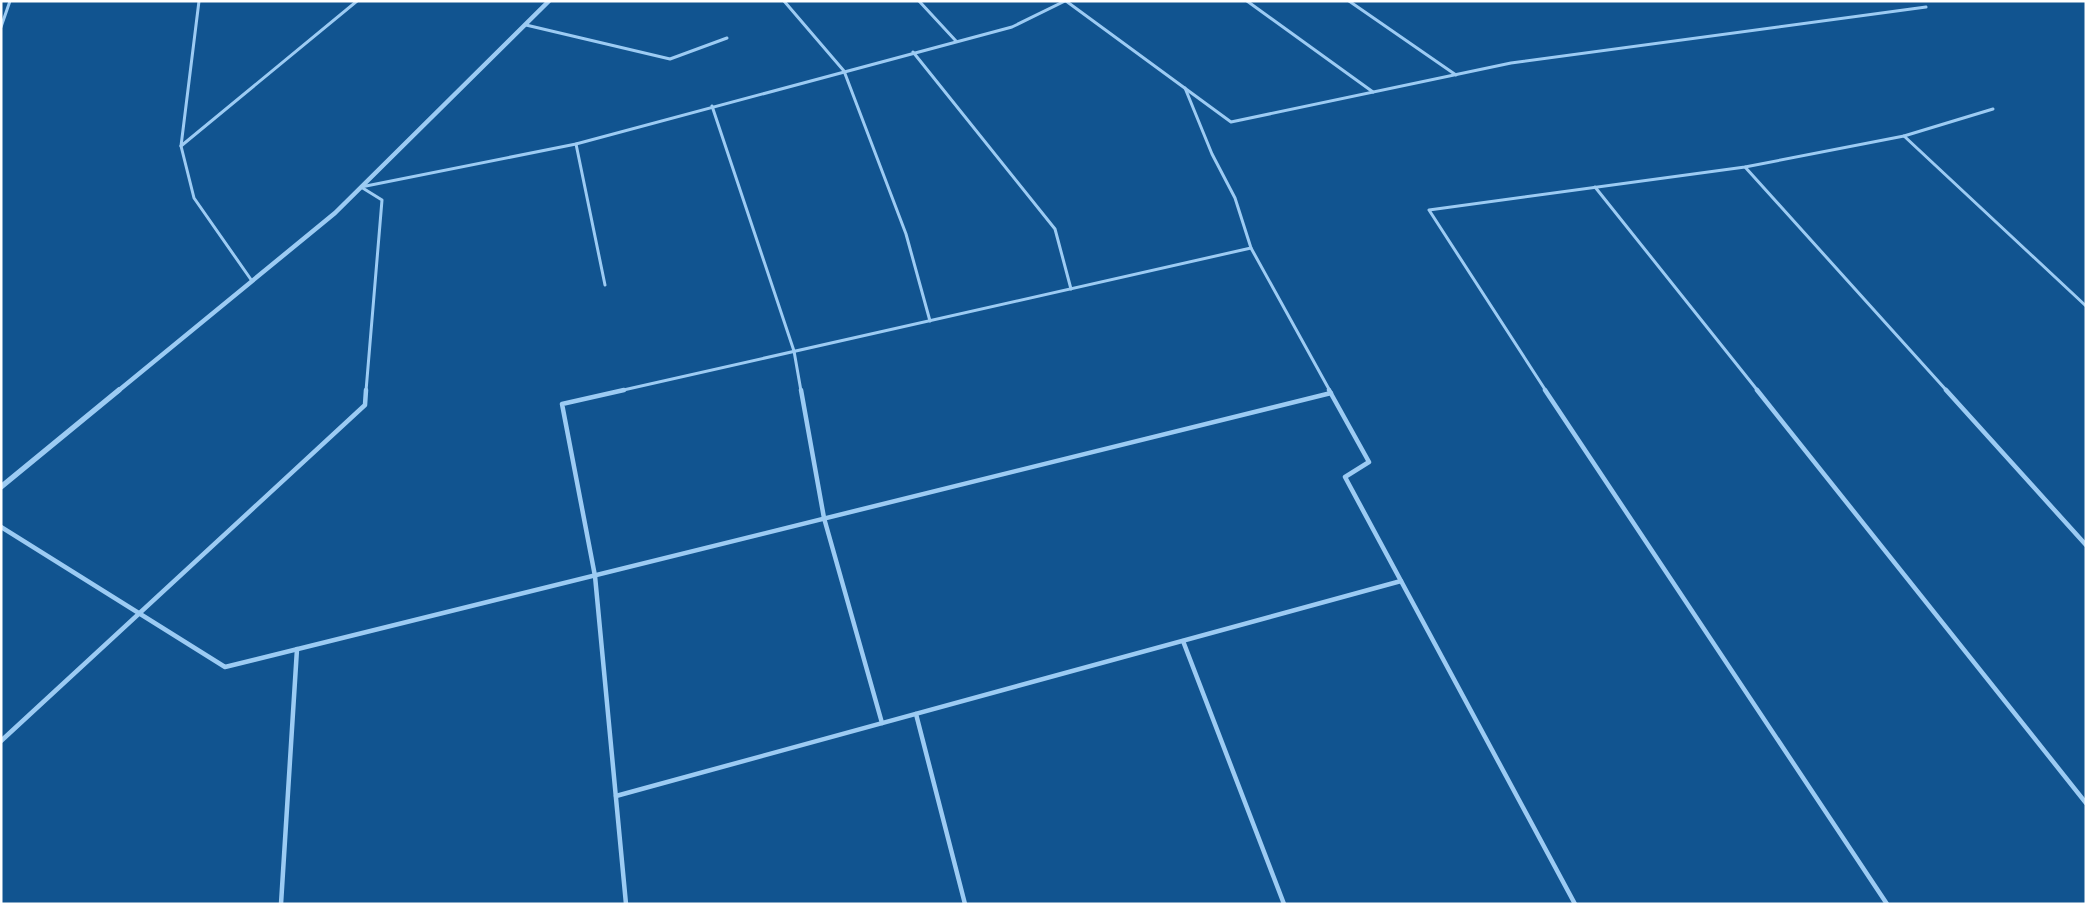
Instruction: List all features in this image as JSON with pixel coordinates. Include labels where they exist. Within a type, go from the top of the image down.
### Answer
[{"type":"street","points":[[1,487],[334,213],[550,1]]},
{"type":"lane","points":[[1,27],[10,1]]},
{"type":"lane","points":[[199,1],[181,146],[194,198],[252,281]]},
{"type":"lane","points":[[181,146],[357,1]]},
{"type":"lane","points":[[784,1],[844,71],[906,234],[930,321]]},
{"type":"lane","points":[[919,1],[956,41]]},
{"type":"lane","points":[[361,187],[576,144],[913,52],[1012,27],[1066,1],[1232,122],[1520,62],[1926,7]]},
{"type":"lane","points":[[1247,1],[1373,92]]},
{"type":"lane","points":[[1349,1],[1456,75]]},
{"type":"lane","points":[[526,25],[670,60],[727,38]]},
{"type":"lane","points":[[913,52],[1055,229],[1071,289]]},
{"type":"lane","points":[[1185,88],[1212,154],[1235,198],[1251,248],[1369,462],[1345,477],[1574,904]]},
{"type":"lane","points":[[712,106],[794,351],[824,518],[882,723]]},
{"type":"lane","points":[[1887,904],[1597,471],[1429,210],[1745,167],[1904,136],[1993,109]]},
{"type":"lane","points":[[1904,136],[2086,306]]},
{"type":"lane","points":[[576,144],[605,285]]},
{"type":"lane","points":[[1745,167],[2086,545]]},
{"type":"lane","points":[[1,741],[365,404],[382,200],[361,187]]},
{"type":"lane","points":[[1595,187],[2086,803]]},
{"type":"lane","points":[[626,904],[595,576],[562,404],[1251,248]]},
{"type":"lane","points":[[1,527],[225,667],[1331,393]]},
{"type":"lane","points":[[616,796],[1401,581]]},
{"type":"lane","points":[[1183,641],[1284,904]]},
{"type":"lane","points":[[281,904],[297,649]]},
{"type":"lane","points":[[916,714],[965,904]]}]
